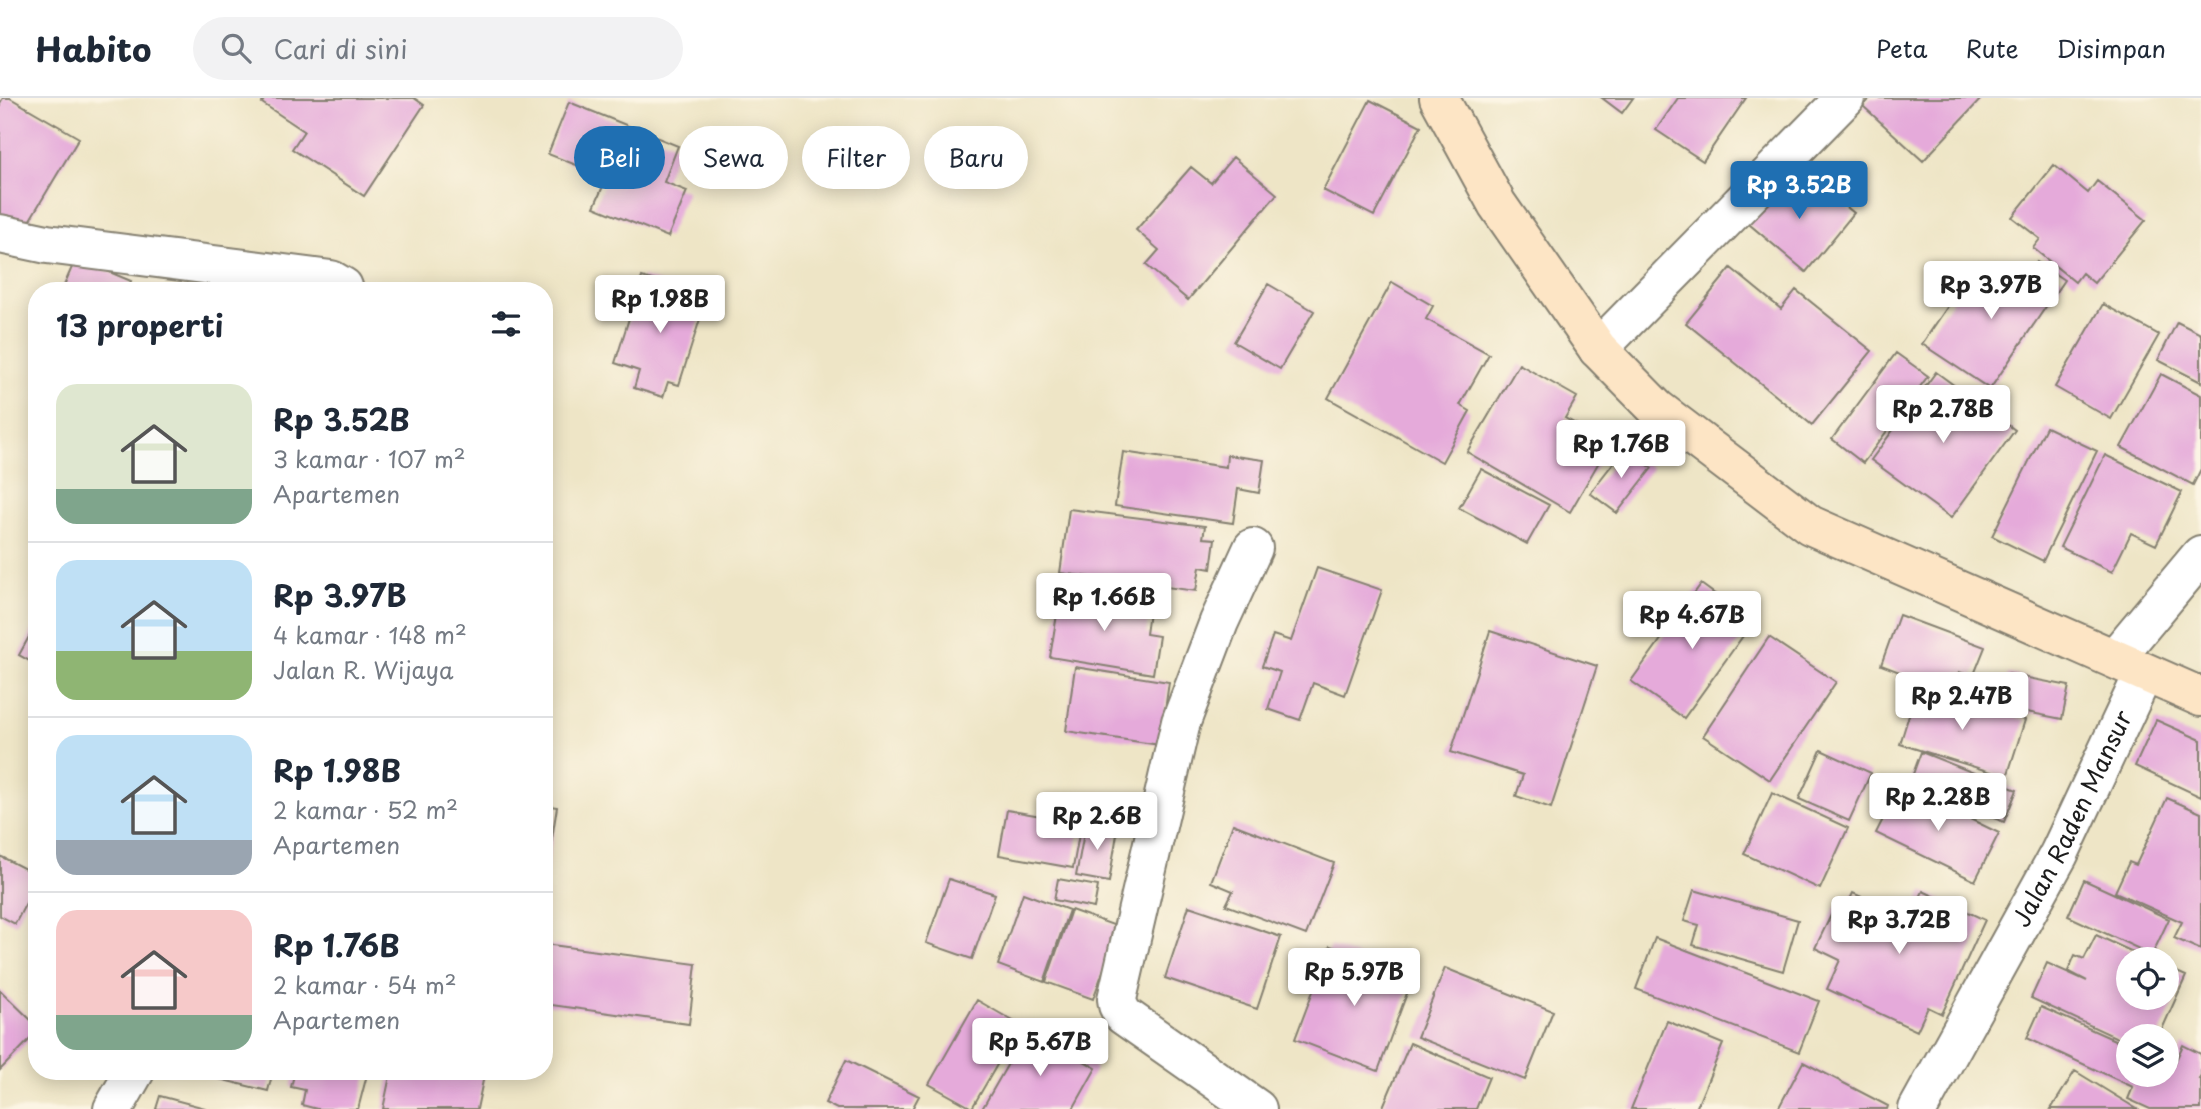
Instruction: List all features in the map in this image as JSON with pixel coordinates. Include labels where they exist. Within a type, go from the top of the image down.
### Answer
[{"type":"main road","points":[[1439,98],[1497,204],[1598,349],[1657,409],[1810,525],[2201,697]]},
{"type":"street","points":[[1598,349],[1844,98]]},
{"type":"street","points":[[0,234],[47,244],[334,282]]},
{"type":"street","points":[[1253,548],[1219,622],[1181,722],[1117,999],[1123,1015],[1257,1109]]},
{"type":"street","name":"Jalan Raden Mansur","points":[[1918,1109],[2059,854],[2130,665],[2201,555]]},
{"type":"street","points":[[113,1109],[130,1080]]},
{"type":"building","points":[[3,98],[10,98],[79,138],[22,233],[0,220],[0,103]]},
{"type":"building","points":[[265,98],[414,98],[424,105],[364,196],[292,149],[304,131],[262,103]]},
{"type":"building","points":[[1602,98],[1633,98],[1622,113]]},
{"type":"building","points":[[1678,98],[1746,98],[1703,161],[1656,130]]},
{"type":"building","points":[[1871,98],[1982,98],[1923,161],[1863,106]]},
{"type":"building","points":[[1370,100],[1421,126],[1374,216],[1323,190]]},
{"type":"building","points":[[569,102],[628,126],[574,126],[574,164],[548,154]]},
{"type":"building","points":[[665,141],[678,146],[665,179]]},
{"type":"building","points":[[1233,157],[1277,194],[1188,300],[1146,265],[1159,250],[1136,230],[1191,167],[1211,183]]},
{"type":"building","points":[[2054,165],[2088,193],[2097,181],[2146,220],[2094,283],[2082,273],[2075,282],[2033,248],[2040,239],[2012,217]]},
{"type":"building","points":[[1775,179],[1797,197],[1812,179],[1854,213],[1806,272],[1743,219]]},
{"type":"building","points":[[665,182],[687,191],[668,237],[594,207],[602,189],[665,189]]},
{"type":"building","points":[[76,258],[131,281],[131,282],[66,282]]},
{"type":"building","points":[[2037,262],[2064,280],[1990,389],[1922,344],[1972,271],[1991,285],[2001,270],[2022,284]]},
{"type":"building","points":[[1731,268],[1781,309],[1796,290],[1872,351],[1812,425],[1686,323]]},
{"type":"building","points":[[642,277],[707,297],[679,385],[668,382],[663,397],[634,388],[639,371],[615,363]]},
{"type":"building","points":[[1392,282],[1433,306],[1426,319],[1489,354],[1460,405],[1470,411],[1442,462],[1328,398]]},
{"type":"building","points":[[1268,284],[1314,311],[1280,369],[1234,342]]},
{"type":"building","points":[[2103,304],[2159,335],[2111,419],[2055,387]]},
{"type":"building","points":[[2177,322],[2201,334],[2201,382],[2158,360]]},
{"type":"building","points":[[1896,353],[1928,376],[1863,463],[1832,439]]},
{"type":"building","points":[[1519,364],[1577,397],[1565,418],[1610,443],[1570,512],[1467,452]]},
{"type":"building","points":[[1936,372],[2015,430],[1951,518],[1871,460]]},
{"type":"building","points":[[2161,374],[2201,395],[2201,469],[2193,485],[2121,447]]},
{"type":"building","points":[[2046,427],[2097,451],[2043,561],[1992,536]]},
{"type":"building","points":[[1625,448],[1652,468],[1617,513],[1590,493]]},
{"type":"building","points":[[1123,452],[1226,467],[1227,455],[1264,460],[1259,493],[1238,489],[1233,523],[1115,506]]},
{"type":"building","points":[[2105,455],[2182,492],[2156,545],[2131,533],[2112,572],[2060,547]]},
{"type":"building","points":[[1481,469],[1549,505],[1527,544],[1459,508]]},
{"type":"building","points":[[1069,509],[1205,526],[1203,538],[1215,539],[1211,569],[1200,567],[1196,591],[1060,573]]},
{"type":"building","points":[[1317,568],[1382,590],[1345,695],[1313,683],[1300,720],[1268,709],[1280,672],[1262,666],[1273,635],[1291,641]]},
{"type":"building","points":[[1701,584],[1753,622],[1684,718],[1631,681]]},
{"type":"building","points":[[1061,590],[1150,605],[1146,634],[1159,636],[1153,674],[1050,657]]},
{"type":"building","points":[[1899,615],[1985,647],[1973,677],[1959,672],[1952,692],[1881,665]]},
{"type":"building","points":[[1490,631],[1597,666],[1551,808],[1516,796],[1523,775],[1451,752]]},
{"type":"building","points":[[1769,637],[1836,682],[1770,780],[1703,736]]},
{"type":"building","points":[[28,638],[28,660],[19,655]]},
{"type":"building","points":[[1075,667],[1169,682],[1160,745],[1066,731]]},
{"type":"building","points":[[2008,674],[2069,686],[2062,719],[2002,707]]},
{"type":"building","points":[[1918,686],[2025,720],[2007,777],[1900,744]]},
{"type":"building","points":[[2156,720],[2201,740],[2201,797],[2135,766]]},
{"type":"building","points":[[1821,750],[1871,773],[1849,821],[1799,799]]},
{"type":"building","points":[[1921,752],[2017,790],[2004,822],[1909,785]]},
{"type":"building","points":[[1900,785],[1999,833],[1975,881],[1876,833]]},
{"type":"building","points":[[1772,793],[1848,828],[1820,889],[1744,854]]},
{"type":"building","points":[[2167,798],[2201,813],[2201,950],[2174,938],[2182,922],[2115,892],[2129,862],[2136,865]]},
{"type":"building","points":[[553,806],[557,807],[553,832]]},
{"type":"building","points":[[1007,810],[1081,823],[1073,868],[999,855]]},
{"type":"building","points":[[1086,822],[1118,828],[1109,882],[1076,876]]},
{"type":"building","points":[[1233,824],[1334,863],[1306,935],[1226,905],[1233,891],[1211,882]]},
{"type":"building","points":[[0,856],[28,870],[28,899],[15,924],[0,916]]},
{"type":"building","points":[[949,879],[995,894],[972,959],[926,943]]},
{"type":"building","points":[[1058,879],[1098,886],[1094,908],[1054,900]]},
{"type":"building","points":[[2084,880],[2169,919],[2156,947],[2135,947],[2068,916]]},
{"type":"building","points":[[1694,890],[1798,920],[1783,971],[1693,945],[1699,925],[1684,921]]},
{"type":"building","points":[[1923,891],[1985,920],[1942,1014],[1928,1007],[1917,1031],[1827,989],[1840,960],[1815,948],[1835,907],[1844,912],[1853,893],[1910,919]]},
{"type":"building","points":[[1023,893],[1069,910],[1044,982],[998,965]]},
{"type":"building","points":[[1189,906],[1281,937],[1257,1009],[1165,978]]},
{"type":"building","points":[[1071,910],[1119,927],[1093,999],[1046,982]]},
{"type":"building","points":[[2096,935],[2122,947],[2116,947],[2116,1010],[2171,1010],[2164,1024],[2116,1024],[2116,1037],[2031,998],[2047,963],[2087,981],[2068,971],[2075,955],[2084,959]]},
{"type":"building","points":[[1655,938],[1819,1001],[1799,1052],[1636,989]]},
{"type":"building","points":[[553,945],[696,964],[689,1024],[553,1005]]},
{"type":"building","points":[[1330,946],[1413,977],[1378,1071],[1295,1039]]},
{"type":"building","points":[[1445,968],[1553,1011],[1525,1080],[1417,1037]]},
{"type":"building","points":[[2179,973],[2186,976],[2179,992]]},
{"type":"building","points":[[0,990],[28,1017],[28,1041],[0,1070]]},
{"type":"building","points":[[977,1000],[1020,1025],[972,1108],[929,1084]]},
{"type":"building","points":[[2041,1007],[2116,1041],[2116,1079],[2027,1038]]},
{"type":"building","points":[[1667,1021],[1723,1044],[1696,1109],[1631,1109]]},
{"type":"building","points":[[1028,1029],[1096,1068],[1073,1109],[982,1109]]},
{"type":"building","points":[[1410,1043],[1489,1077],[1476,1109],[1382,1109]]},
{"type":"building","points":[[2183,1045],[2201,1054],[2201,1109],[2150,1109],[2128,1099],[2133,1087],[2179,1087],[2179,1054]]},
{"type":"building","points":[[846,1060],[919,1096],[912,1109],[837,1109],[825,1103]]},
{"type":"building","points":[[1803,1062],[1888,1106],[1887,1109],[1778,1109]]},
{"type":"building","points":[[2075,1071],[2137,1109],[2051,1109]]},
{"type":"building","points":[[223,1080],[271,1080],[268,1091]]},
{"type":"building","points":[[293,1080],[366,1080],[358,1109],[317,1109],[302,1105],[305,1090],[291,1087]]},
{"type":"building","points":[[389,1080],[483,1080],[477,1109],[383,1109]]},
{"type":"building","points":[[160,1096],[205,1108],[205,1109],[156,1109]]}]
